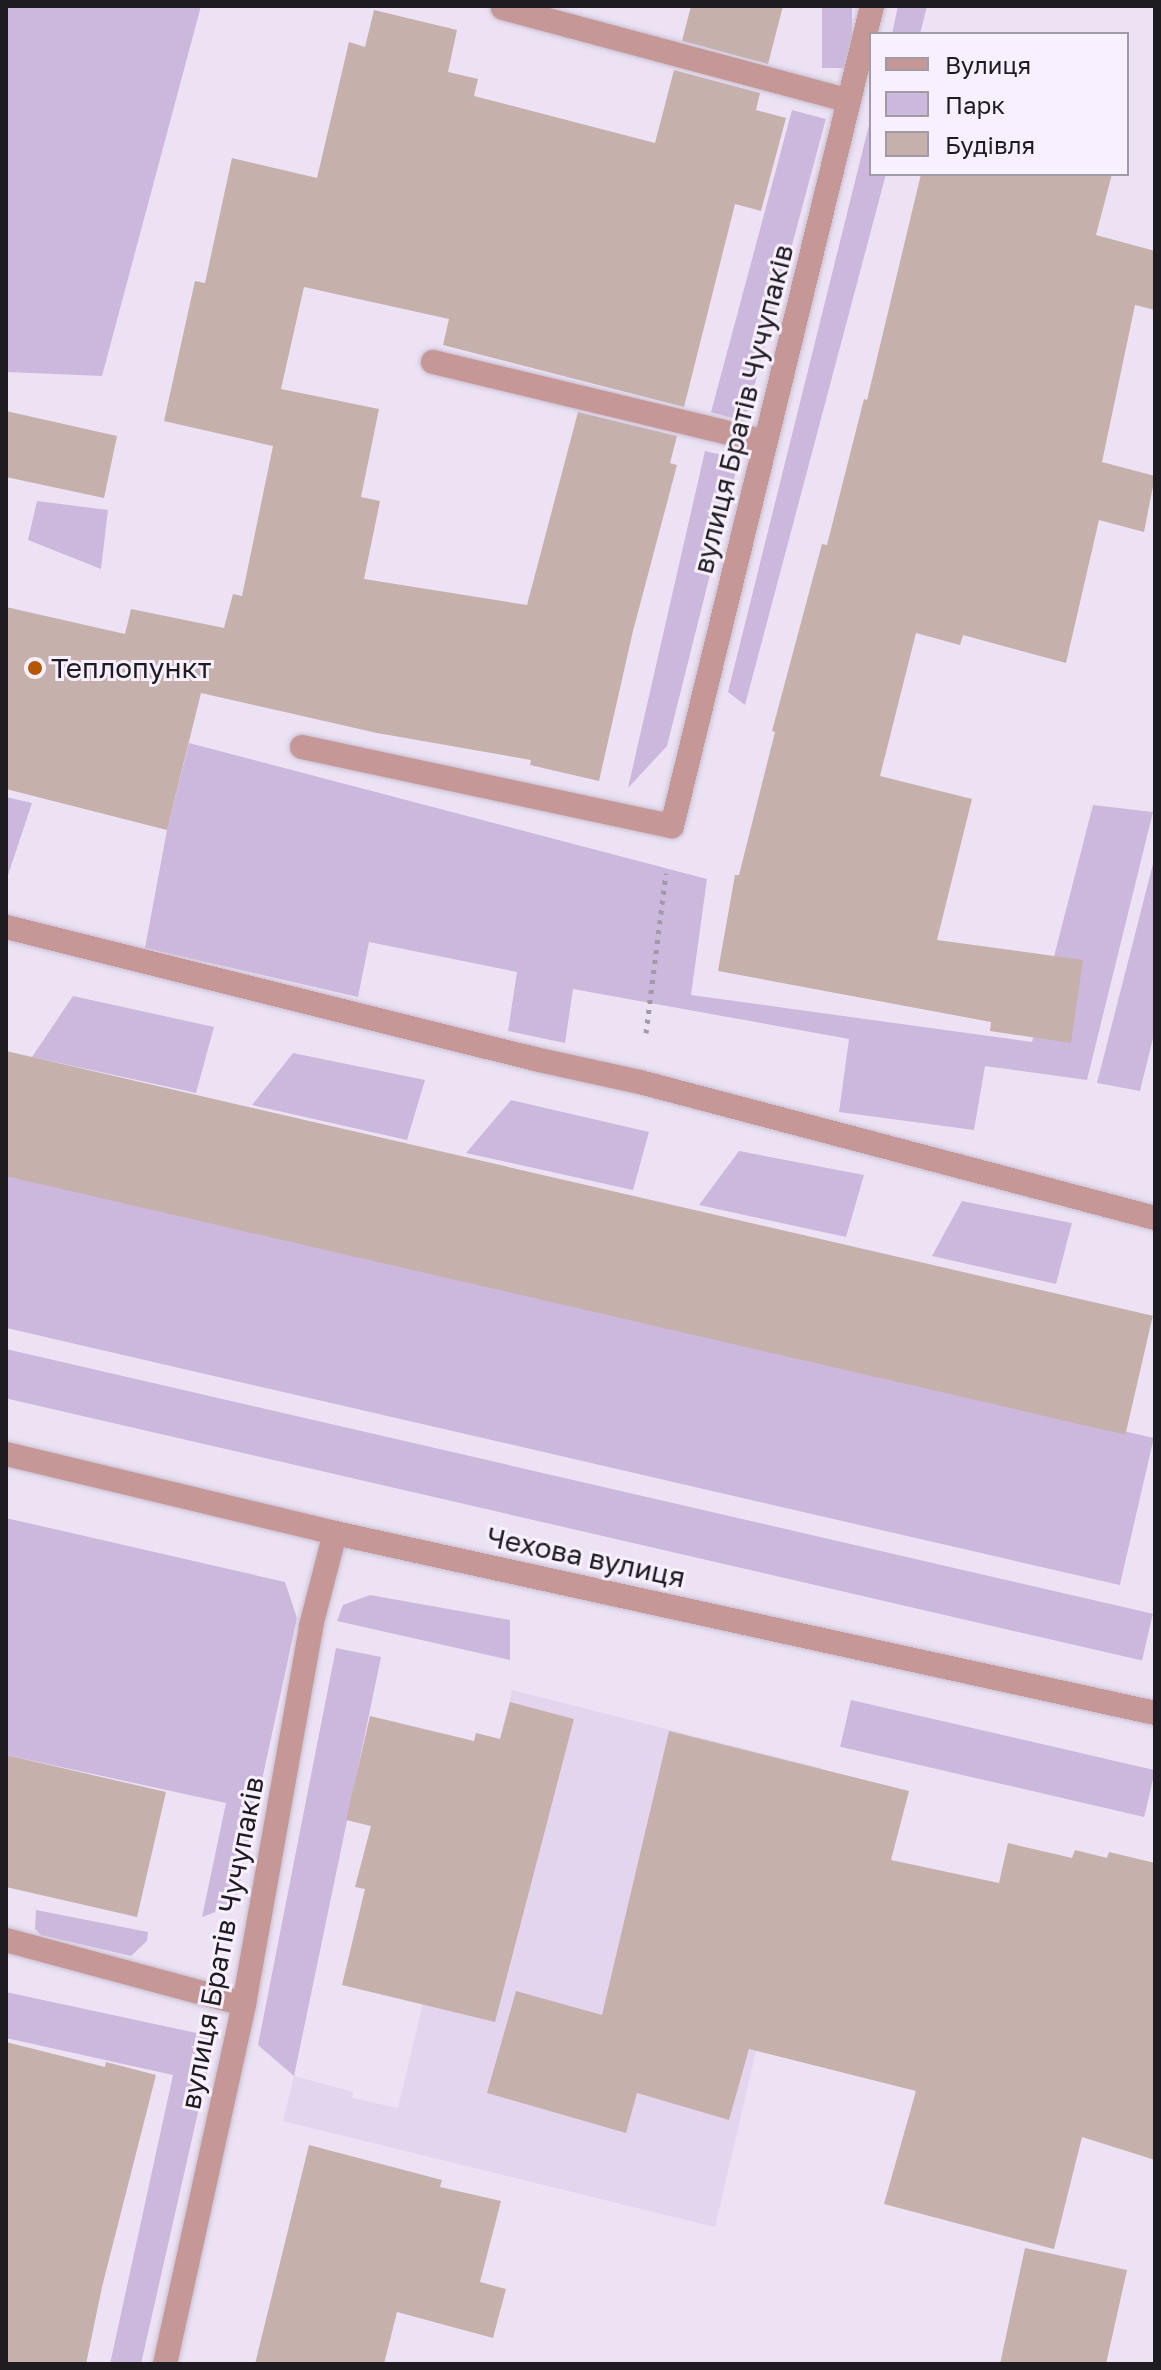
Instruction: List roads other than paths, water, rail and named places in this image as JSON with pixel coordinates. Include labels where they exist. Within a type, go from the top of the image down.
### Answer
[{"type":"street","name":"вулиця Братів Чучупаків","points":[[302,747],[672,826],[872,6]]},
{"type":"street","points":[[503,8],[849,101]]},
{"type":"street","points":[[433,362],[766,442]]},
{"type":"street","points":[[6,927],[640,1082],[1155,1218]]},
{"type":"street","name":"Чехова вулиця","points":[[6,1454],[335,1533],[1155,1713]]},
{"type":"street","name":"вулиця Братів Чучупаків","points":[[165,2364],[244,2004],[311,1626],[335,1533]]},
{"type":"street","points":[[6,1940],[244,2004]]},
{"type":"place","name":"Теплопункт","points":[[35,668]]}]
